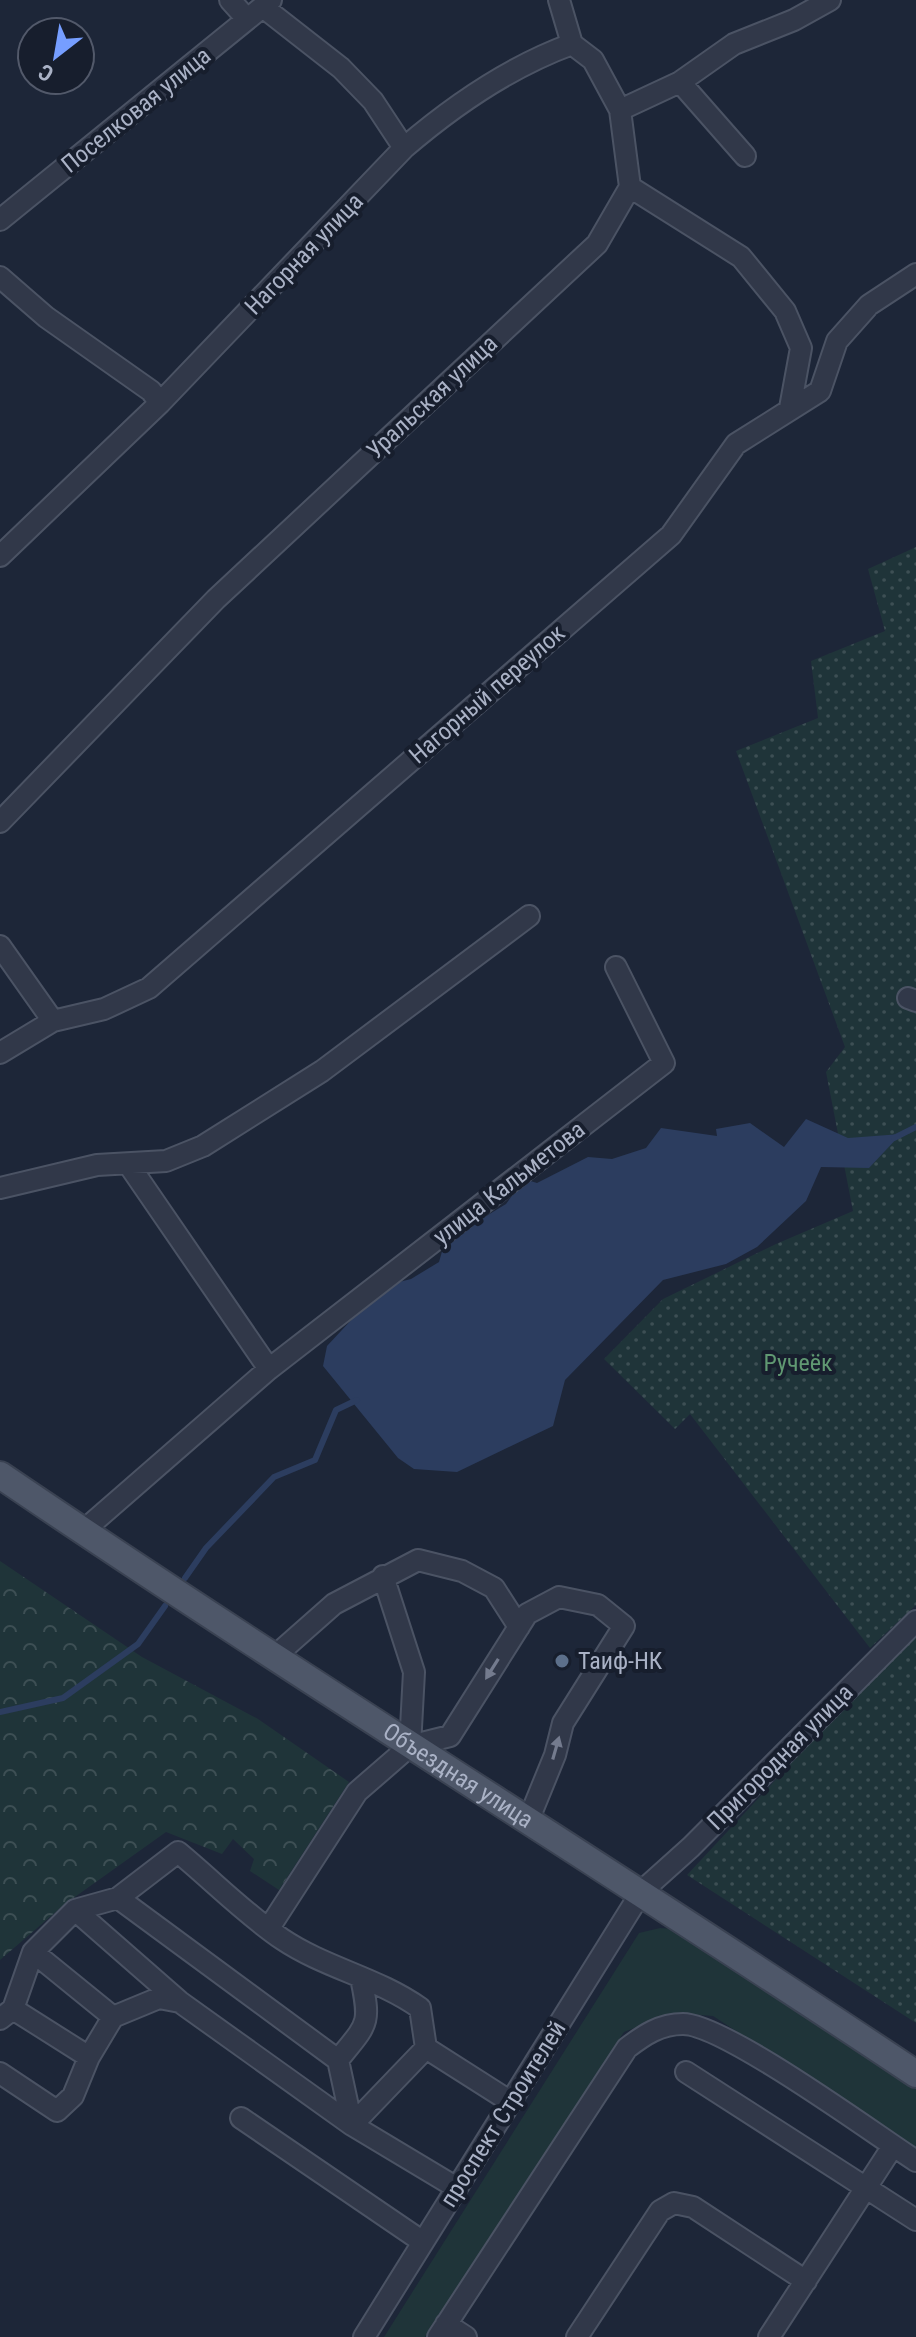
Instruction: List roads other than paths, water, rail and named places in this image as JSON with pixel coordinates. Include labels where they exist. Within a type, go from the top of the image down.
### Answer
[{"type":"main road","name":"Объездная улица","points":[[0,1475],[410,1746],[642,1891],[916,2074]]},
{"type":"street","points":[[230,0],[261,9],[341,68],[373,101],[404,148]]},
{"type":"street","points":[[559,0],[572,44],[593,60],[620,110],[630,187],[741,257],[785,311],[801,348],[790,408]]},
{"type":"street","points":[[620,110],[680,82],[734,44],[794,20],[830,0]]},
{"type":"street","name":"Поселковая улица","points":[[0,220],[261,9]]},
{"type":"street","name":"Нагорная улица","points":[[0,556],[160,403],[404,148],[444,114],[531,59],[572,44]]},
{"type":"street","points":[[680,82],[745,156]]},
{"type":"street","name":"Уральская улица","points":[[0,822],[216,599],[597,244],[630,187]]},
{"type":"street","name":"Нагорный переулок","points":[[0,1053],[53,1021],[104,1009],[149,988],[671,535],[736,444],[820,391],[837,341],[869,305],[916,274]]},
{"type":"street","points":[[0,277],[46,317],[151,391],[160,403]]},
{"type":"street","points":[[0,1188],[97,1165],[166,1161],[229,1129],[322,1071],[529,916]]},
{"type":"street","points":[[0,946],[53,1021]]},
{"type":"street","name":"улица Кальметова","points":[[83,1531],[269,1369],[664,1063],[616,967]]},
{"type":"street","points":[[129,1165],[269,1369]]},
{"type":"street","points":[[274,1657],[334,1604],[418,1560],[462,1571],[494,1588],[519,1627]]},
{"type":"street","points":[[383,1576],[414,1672],[410,1746]]},
{"type":"street","points":[[269,1928],[357,1792],[410,1746],[450,1736],[527,1614],[559,1597],[598,1605],[624,1626],[563,1723],[555,1755],[528,1821]]},
{"type":"street","name":"Пригородная улица","points":[[642,1891],[701,1838],[916,1621]]},
{"type":"street","points":[[89,2057],[7,2014],[33,1952],[75,1910],[118,1898],[178,1852],[269,1928],[335,1968],[398,1992],[420,2008],[426,2048],[511,2102]]},
{"type":"street","name":"проспект Строителей","points":[[364,2337],[642,1891]]},
{"type":"street","points":[[118,1898],[338,2060],[352,2125]]},
{"type":"street","points":[[75,1910],[180,2002],[352,2125],[457,2188]]},
{"type":"street","points":[[33,1952],[113,2017]]},
{"type":"street","points":[[338,2060],[363,2030],[369,2015],[361,1978]]},
{"type":"street","points":[[0,2073],[57,2111],[73,2096],[89,2057],[113,2017],[159,1998],[180,2002]]},
{"type":"street","points":[[466,2337],[442,2331],[627,2048],[649,2031],[684,2024],[724,2036],[916,2161]]},
{"type":"street","points":[[352,2125],[426,2048]]},
{"type":"street","points":[[686,2072],[916,2220]]},
{"type":"street","points":[[241,2118],[423,2242]]},
{"type":"street","points":[[769,2337],[893,2146]]},
{"type":"street","points":[[577,2337],[660,2211],[674,2203],[693,2207],[806,2281]]},
{"type":"water","points":[[806,1119],[848,1138],[901,1134],[869,1168],[821,1167],[806,1201],[757,1247],[726,1264],[663,1280],[565,1380],[553,1426],[457,1472],[414,1469],[398,1458],[323,1366],[327,1346],[383,1286],[411,1279],[439,1262],[445,1241],[506,1204],[524,1179],[537,1183],[588,1157],[612,1159],[646,1148],[661,1128],[717,1136],[716,1129],[750,1123],[784,1147]]},
{"type":"waterway","points":[[894,1138],[916,1127]]},
{"type":"waterway","points":[[185,1578],[206,1548],[274,1477],[315,1460],[336,1410],[357,1400]]},
{"type":"waterway","points":[[0,1712],[63,1698],[138,1644],[165,1606]]},
{"type":"place","name":"Таиф-НК","points":[[562,1661]]},
{"type":"park label","name":"Ручеёк","points":[[798,1363]]}]
